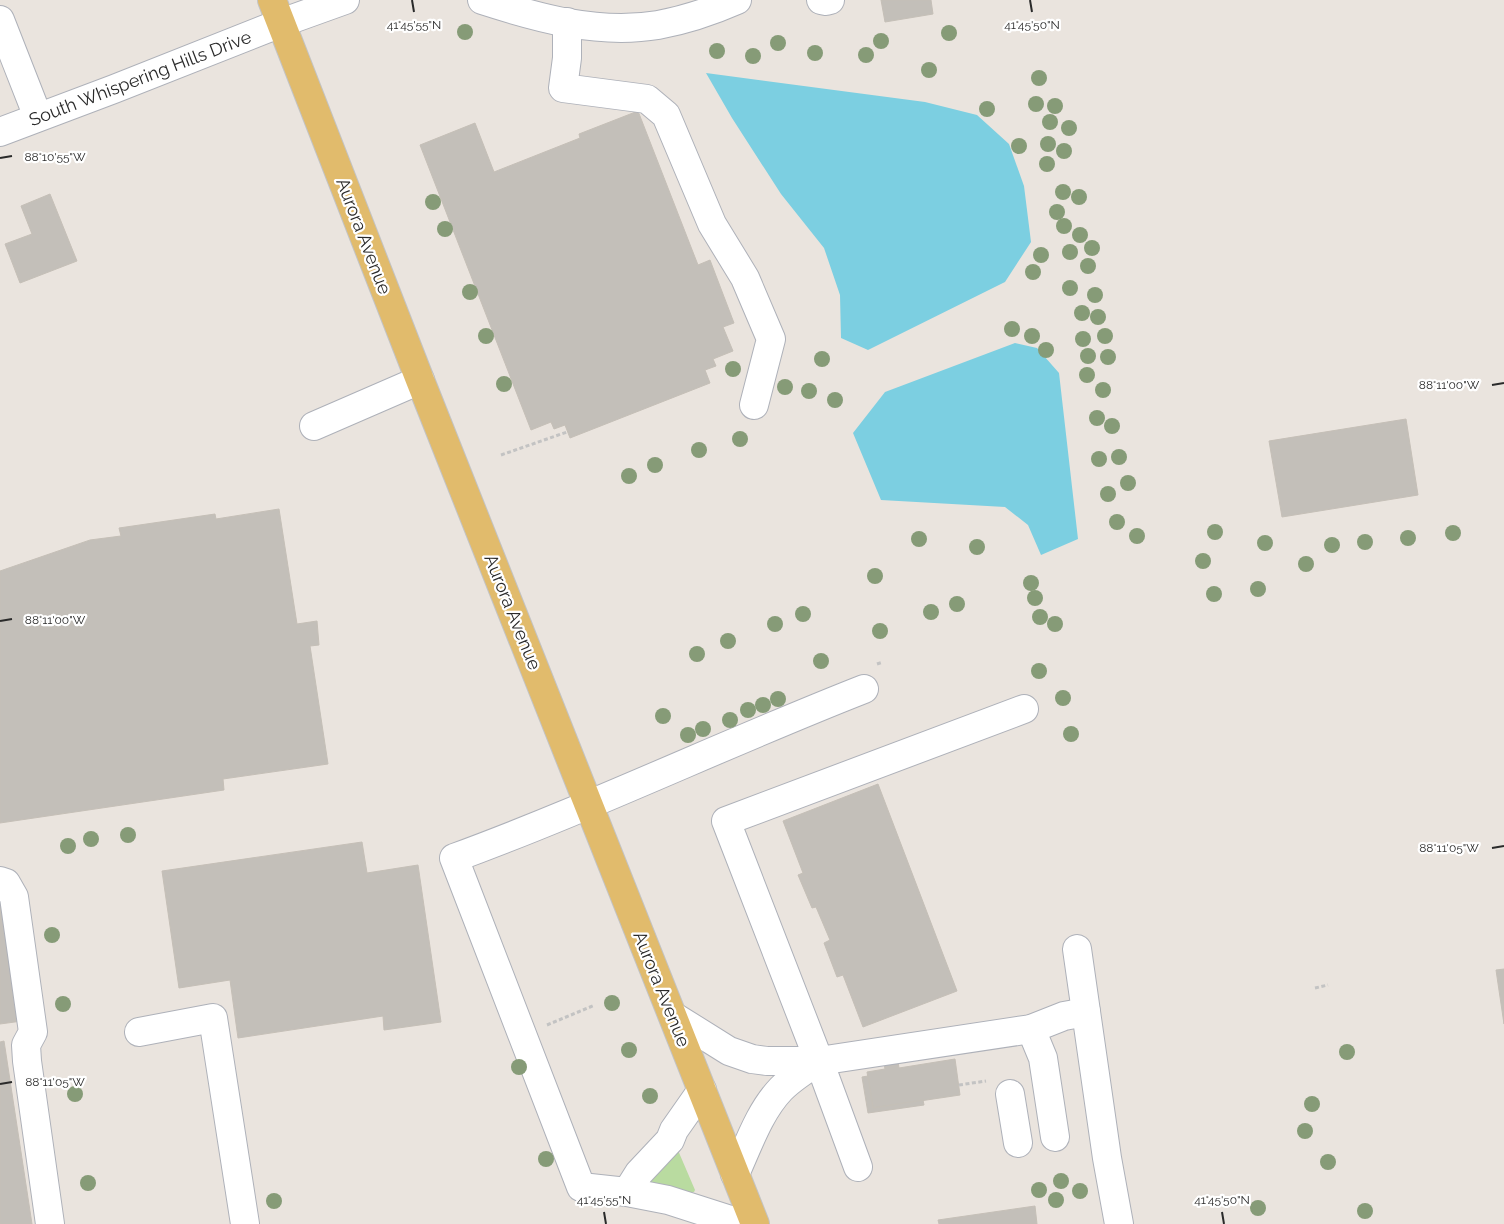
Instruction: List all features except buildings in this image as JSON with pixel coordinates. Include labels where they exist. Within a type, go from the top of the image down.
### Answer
[{"type":"main road","name":"Aurora Avenue","points":[[276,12],[755,1224]]},
{"type":"street","name":"South Whispering Hills Drive","points":[[0,132],[114,89],[276,12],[345,0]]},
{"type":"street","points":[[482,0],[528,14],[594,27],[657,25],[693,17],[737,0]]},
{"type":"street","points":[[821,0],[826,2],[830,0]]},
{"type":"street","points":[[0,20],[38,117]]},
{"type":"street","points":[[567,22],[563,88],[647,99],[666,116],[712,224],[745,278],[771,339],[754,405]]},
{"type":"street","points":[[314,426],[420,380]]},
{"type":"street","points":[[743,1224],[668,1200],[627,1192],[581,1187],[454,858],[590,805],[864,689]]},
{"type":"street","points":[[858,1168],[819,1061],[726,821],[1024,709]]},
{"type":"street","points":[[0,882],[6,883],[14,897],[33,1032],[26,1045],[27,1061],[50,1224]]},
{"type":"street","points":[[1077,949],[1118,1224]]},
{"type":"street","points":[[673,1016],[729,1051],[752,1059],[767,1061],[819,1061],[1031,1029],[1064,1016],[1086,1012]]},
{"type":"street","points":[[139,1032],[213,1018],[245,1224]]},
{"type":"street","points":[[1031,1029],[1043,1058],[1055,1137]]},
{"type":"street","points":[[735,1174],[768,1106],[781,1089],[819,1061]]},
{"type":"street","points":[[1000,1087],[1018,1143]]},
{"type":"street","points":[[627,1192],[639,1173],[670,1140],[674,1130],[702,1090]]},
{"type":"path","points":[[501,455],[567,432]]},
{"type":"path","points":[[1314,988],[1328,985]]},
{"type":"path","points":[[522,1034],[596,1005]]},
{"type":"path","points":[[959,1084],[1000,1087]]},
{"type":"green space","points":[[677,1148],[695,1190],[694,1192],[651,1187],[647,1176]]},
{"type":"water","points":[[706,73],[925,102],[977,115],[1009,144],[1024,186],[1031,242],[1005,282],[868,350],[841,338],[840,295],[824,248],[781,194],[732,118]]},
{"type":"water","points":[[1015,343],[1037,348],[1059,373],[1078,539],[1041,555],[1028,525],[1005,507],[881,500],[853,433],[885,392]]}]
